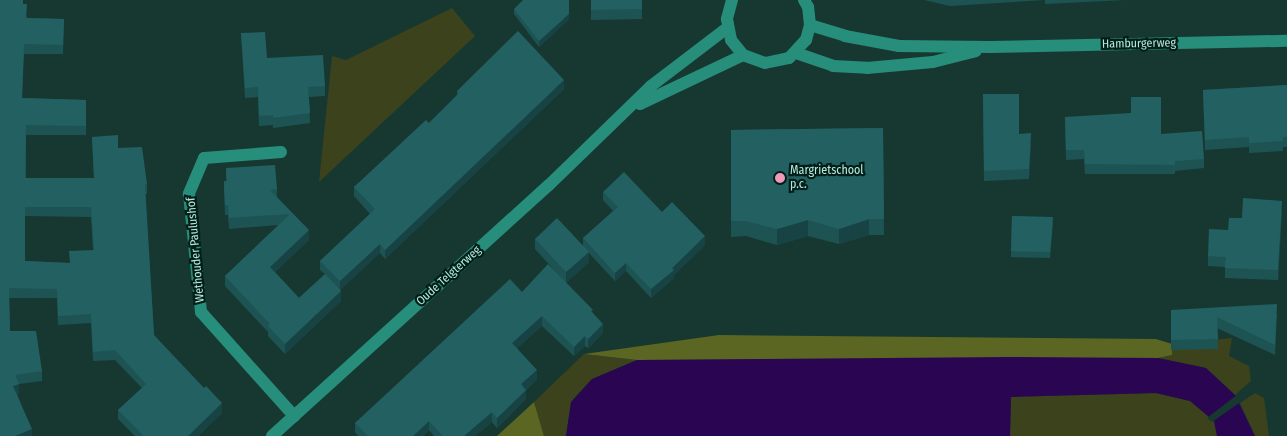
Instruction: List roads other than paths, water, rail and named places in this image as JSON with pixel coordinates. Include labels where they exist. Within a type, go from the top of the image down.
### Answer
[{"type":"street","points":[[731,1],[727,28],[734,46],[743,55],[758,62],[774,63],[796,53],[806,40],[810,25],[808,7],[804,0]]},
{"type":"street","name":"Hamburgerweg","points":[[810,25],[846,36],[898,46],[990,47],[1287,41]]},
{"type":"street","name":"Oude Telgterweg","points":[[272,436],[549,185],[652,86],[727,28]]},
{"type":"street","name":"Hamburgerweg","points":[[796,53],[833,66],[875,68],[933,62],[990,47]]},
{"type":"street","name":"Oude Telgterweg","points":[[623,114],[657,94],[743,55]]},
{"type":"street","name":"Wethouder Paulushof","points":[[281,152],[204,158],[189,194],[201,312],[294,416]]},
{"type":"place","name":"Margrietschool p.c.","points":[[780,178]]}]
